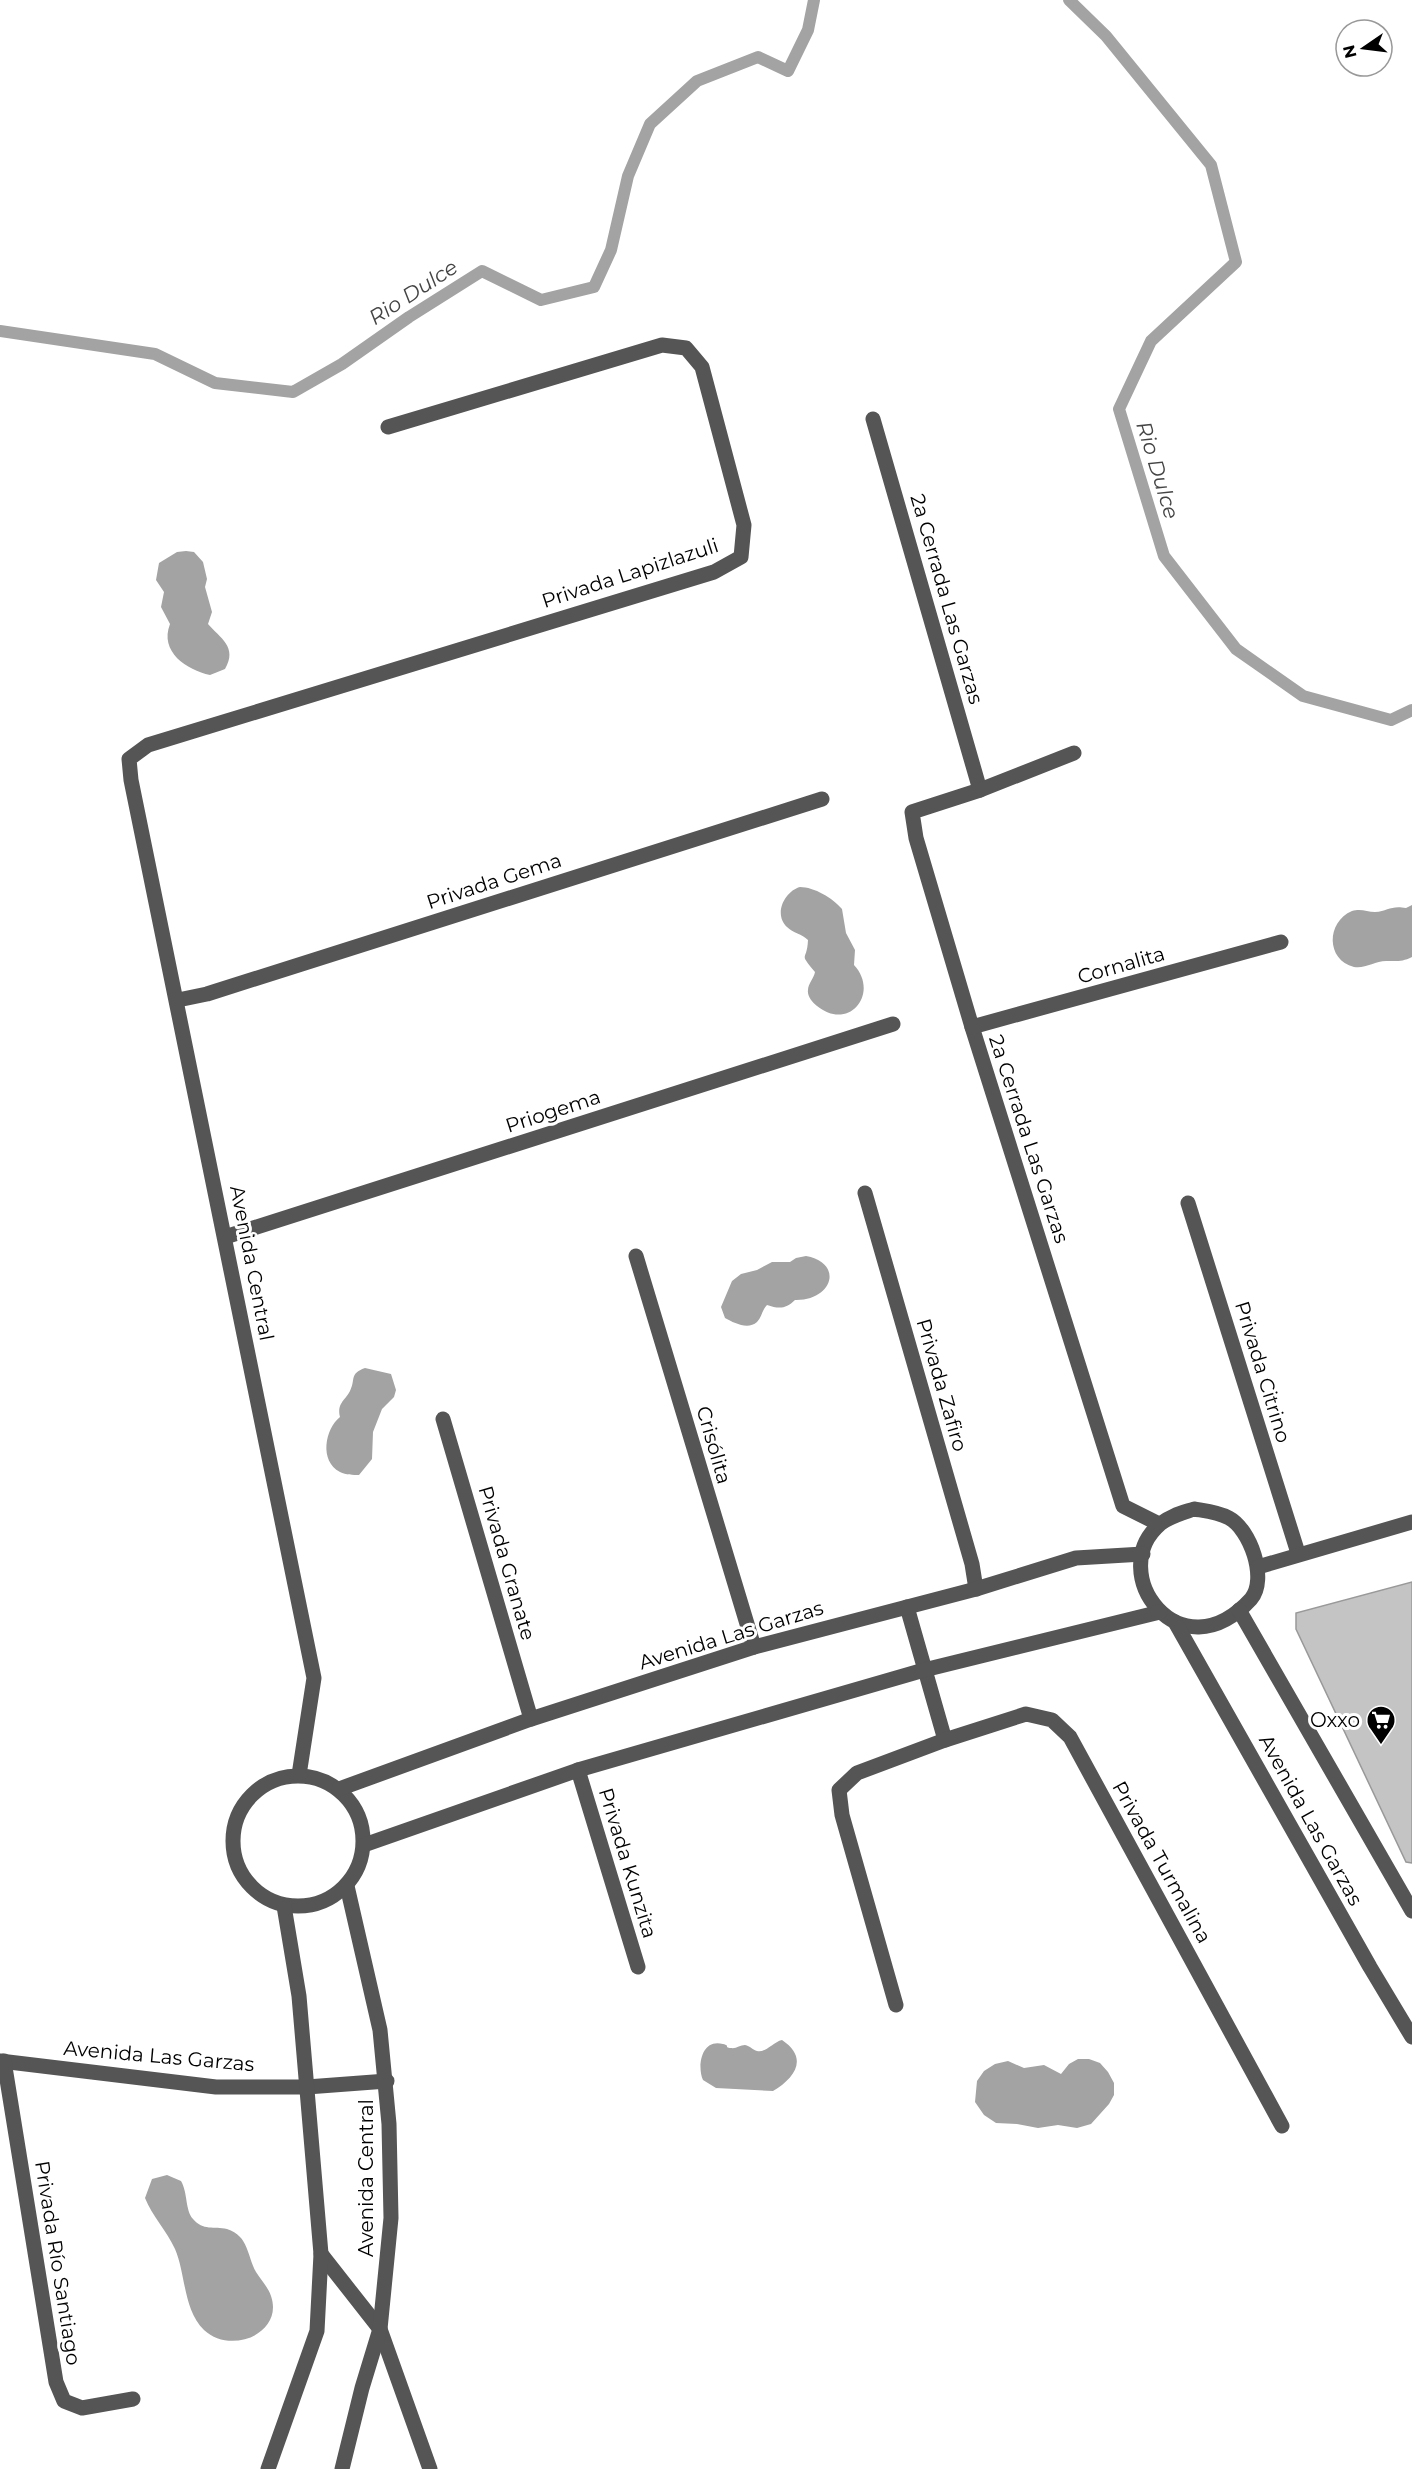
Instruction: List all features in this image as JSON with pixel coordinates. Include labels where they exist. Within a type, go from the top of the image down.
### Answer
[{"type":"street","name":"Privada Lapizlazuli","points":[[129,759],[148,745],[714,572],[741,557],[744,525],[702,367],[686,348],[662,345],[388,427]]},
{"type":"street","name":"2a Cerrada Las Garzas","points":[[873,419],[980,790]]},
{"type":"street","name":"2a Cerrada Las Garzas","points":[[1074,753],[980,790],[912,812],[915,838],[972,1028],[1123,1506],[1159,1524]]},
{"type":"street","name":"Avenida Central","points":[[129,759],[131,780],[178,1000],[314,1678],[299,1775]]},
{"type":"street","name":"Privada Gema","points":[[178,1000],[207,994],[822,799]]},
{"type":"street","name":"Cornalita","points":[[972,1028],[1281,942]]},
{"type":"street","name":"Priogema","points":[[225,1237],[892,1024]]},
{"type":"street","name":"Privada Zafiro","points":[[865,1193],[972,1564],[976,1589]]},
{"type":"street","name":"Privada Citrino","points":[[1188,1203],[1298,1553]]},
{"type":"street","name":"Crisólita","points":[[636,1256],[754,1647]]},
{"type":"street","name":"Privada Granate","points":[[443,1419],[531,1719]]},
{"type":"street","name":"Avenida Las Garzas","points":[[1194,1509],[1213,1511],[1231,1519],[1245,1532],[1258,1567],[1256,1594],[1232,1617],[1214,1625],[1195,1627],[1175,1622],[1160,1612],[1147,1595],[1141,1577],[1143,1554],[1148,1540],[1159,1524],[1194,1509]]},
{"type":"street","points":[[1258,1567],[1298,1553],[1412,1522]]},
{"type":"street","name":"Avenida Las Garzas","points":[[339,1789],[531,1719],[754,1647],[976,1589],[1076,1558],[1143,1554]]},
{"type":"street","points":[[907,1607],[945,1740]]},
{"type":"street","name":"Avenida Las Garzas","points":[[1239,1610],[1412,1911]]},
{"type":"street","points":[[364,1845],[578,1770],[924,1670],[1160,1612]]},
{"type":"street","name":"Avenida Las Garzas","points":[[1175,1622],[1412,2037]]},
{"type":"street","name":"Privada Turmalina","points":[[896,2005],[842,1815],[839,1790],[857,1773],[945,1740],[1026,1714],[1052,1720],[1070,1737],[1282,2126]]},
{"type":"street","name":"Privada Kunzita","points":[[578,1770],[638,1967]]},
{"type":"street","points":[[299,1775],[319,1779],[339,1789],[352,1804],[361,1822],[364,1845],[358,1867],[347,1886],[328,1900],[307,1907],[284,1906],[263,1897],[246,1881],[236,1861],[232,1841],[235,1820],[245,1802],[260,1787],[279,1778],[299,1775]]},
{"type":"street","name":"Avenida Central","points":[[342,2469],[362,2388],[380,2329],[391,2218],[387,2081],[380,2030],[347,1886]]},
{"type":"street","points":[[268,2469],[317,2331],[321,2253],[299,1996],[284,1906]]},
{"type":"street","name":"Avenida Las Garzas","points":[[2,2061],[216,2087],[307,2087],[387,2081]]},
{"type":"street","name":"Privada Río Santiago","points":[[2,2061],[56,2382],[64,2401],[82,2408],[133,2399]]},
{"type":"street","points":[[321,2253],[380,2329],[430,2469]]},
{"type":"shaded area","points":[[177,552],[194,552],[203,562],[207,579],[205,587],[212,612],[208,624],[226,644],[230,655],[225,669],[210,675],[192,669],[177,658],[168,643],[170,624],[161,607],[164,592],[156,580],[159,563]]},
{"type":"shaded area","points":[[800,887],[823,894],[842,909],[846,933],[855,950],[854,965],[861,976],[864,987],[857,1006],[850,1012],[829,1013],[817,1006],[809,997],[808,988],[815,972],[805,959],[808,940],[787,927],[781,916],[786,898]]},
{"type":"shaded area","points":[[1412,905],[1412,957],[1354,967],[1338,957],[1333,940],[1337,923],[1343,916],[1355,910],[1375,912],[1406,908]]},
{"type":"shaded area","points":[[806,1256],[818,1260],[826,1266],[829,1273],[829,1281],[818,1295],[795,1300],[782,1307],[767,1305],[757,1322],[745,1326],[725,1318],[721,1307],[732,1281],[741,1274],[757,1270],[772,1262],[790,1262]]},
{"type":"shaded area","points":[[365,1368],[391,1374],[396,1390],[394,1397],[382,1409],[373,1432],[372,1459],[359,1475],[347,1474],[333,1467],[326,1445],[331,1429],[340,1417],[340,1406],[352,1387],[355,1375]]},
{"type":"shaded area","points":[[782,2040],[795,2054],[796,2067],[793,2074],[773,2091],[716,2088],[703,2080],[700,2068],[702,2055],[710,2045],[716,2043],[733,2048],[745,2045],[760,2051]]},
{"type":"shaded area","points":[[1078,2059],[1089,2059],[1100,2063],[1114,2083],[1114,2095],[1109,2104],[1091,2124],[1077,2128],[1058,2125],[1038,2128],[996,2123],[984,2115],[975,2102],[977,2081],[984,2071],[995,2064],[1008,2061],[1024,2068],[1044,2065],[1061,2074],[1069,2064]]},
{"type":"shaded area","points":[[167,2175],[181,2181],[190,2215],[197,2223],[205,2227],[227,2229],[240,2236],[243,2241],[256,2272],[270,2293],[273,2309],[270,2321],[252,2337],[227,2341],[215,2337],[197,2322],[188,2302],[175,2249],[145,2198],[152,2179]]},
{"type":"building","name":"Oxxo","points":[[1412,1582],[1412,1863],[1406,1862],[1296,1629],[1296,1613]]},
{"type":"waterway","name":"Rio Dulce","points":[[0,331],[155,354],[215,383],[293,392],[342,364],[409,317],[482,271],[541,300],[594,287],[611,250],[628,176],[650,124],[697,81],[758,57],[788,71],[808,30],[814,0]]},
{"type":"waterway","name":"Rio Dulce","points":[[1069,0],[1106,36],[1211,165],[1236,262],[1151,341],[1119,409],[1164,556],[1236,649],[1303,696],[1391,720],[1412,710]]},
{"type":"place","name":"Oxxo","points":[[1381,1746]]}]
